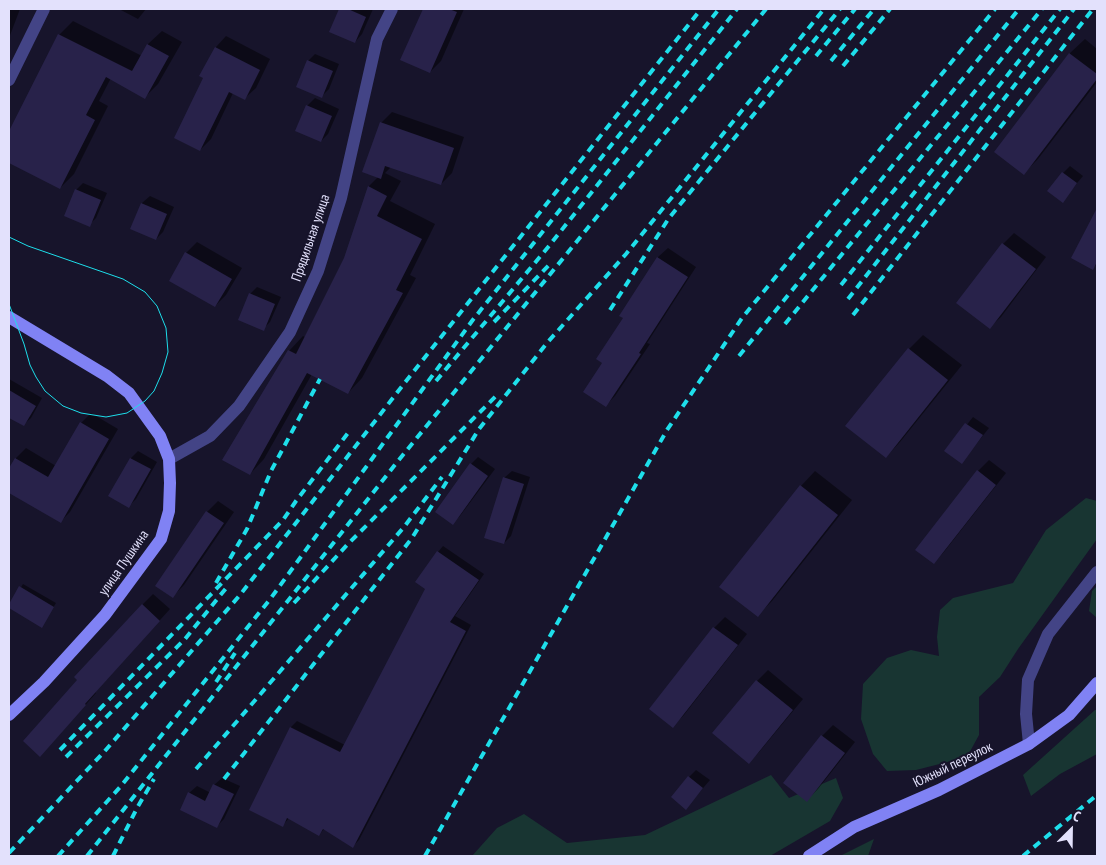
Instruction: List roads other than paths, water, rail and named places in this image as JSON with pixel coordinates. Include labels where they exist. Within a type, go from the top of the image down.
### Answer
[{"type":"street","points":[[9,80],[44,9]]},
{"type":"street","name":"Прядильная улица","points":[[169,459],[210,436],[239,406],[290,332],[318,271],[341,198],[377,39],[392,9]]},
{"type":"street","name":"улица Пушкина","points":[[9,317],[108,376],[129,393],[160,436],[169,459],[170,483],[169,511],[161,539],[105,615],[44,682],[9,715]]},
{"type":"street","points":[[1029,744],[1026,714],[1028,680],[1048,634],[1097,572]]},
{"type":"street","name":"Южный переулок","points":[[809,856],[854,827],[938,790],[1029,744],[1068,715],[1097,683]]},
{"type":"tram line","points":[[9,237],[28,246],[123,279],[145,292],[157,306],[166,328],[168,352],[154,391],[145,401],[127,413],[106,417],[81,413],[63,406],[45,391],[36,377],[9,304]]},
{"type":"railway","points":[[9,853],[104,752],[240,595],[403,385],[701,9]]},
{"type":"railway","points":[[58,856],[121,786],[271,598],[472,321],[719,9]]},
{"type":"railway","points":[[436,381],[549,246],[737,9]]},
{"type":"railway","points":[[87,856],[394,466],[766,9]]},
{"type":"railway","points":[[224,779],[412,538],[479,429],[547,343],[626,254],[824,9]]},
{"type":"railway","points":[[610,310],[669,218],[840,9]]},
{"type":"railway","points":[[816,56],[855,9]]},
{"type":"railway","points":[[831,61],[874,9]]},
{"type":"railway","points":[[843,66],[890,9]]},
{"type":"railway","points":[[425,856],[667,430],[742,318],[995,9]]},
{"type":"railway","points":[[739,356],[1019,9]]},
{"type":"railway","points":[[785,324],[1042,9]]},
{"type":"railway","points":[[841,285],[1060,9]]},
{"type":"railway","points":[[848,299],[1074,9]]},
{"type":"railway","points":[[853,315],[1093,9]]},
{"type":"railway","points":[[494,322],[550,264]]},
{"type":"railway","points":[[216,583],[247,529],[271,471],[320,379]]},
{"type":"railway","points":[[294,603],[347,545],[498,394]]},
{"type":"railway","points":[[60,750],[283,520],[348,433]]},
{"type":"railway","points":[[196,769],[404,527],[442,477]]},
{"type":"railway","points":[[66,757],[185,639],[227,587]]},
{"type":"railway","points":[[216,682],[235,653]]},
{"type":"railway","points":[[113,856],[154,779]]},
{"type":"railway","points":[[1023,856],[1097,795]]}]
